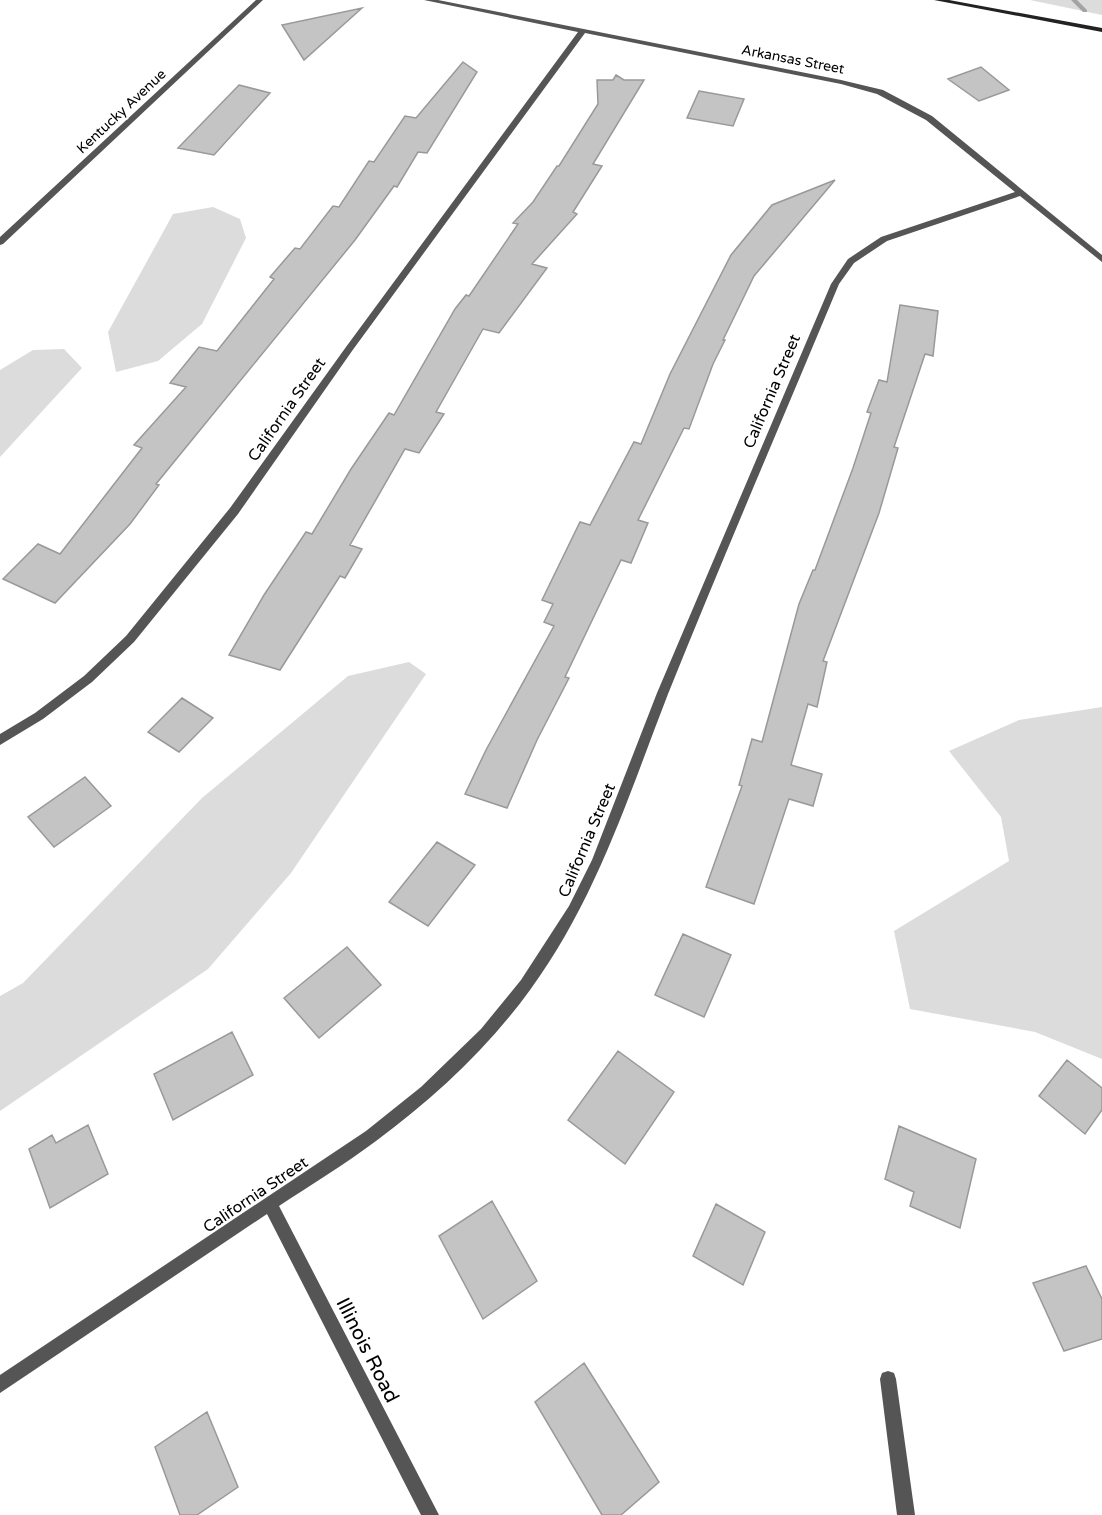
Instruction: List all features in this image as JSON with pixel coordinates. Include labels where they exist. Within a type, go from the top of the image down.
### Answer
[{"type":"street","name":"Kentucky Avenue","points":[[0,242],[260,0]]},
{"type":"street","name":"Arkansas Street","points":[[427,0],[841,82],[880,92],[929,118],[1102,260]]},
{"type":"street","points":[[937,0],[1102,30]]},
{"type":"street","name":"California Street","points":[[0,740],[39,716],[88,679],[130,639],[234,511],[349,349],[583,31]]},
{"type":"street","name":"California Street","points":[[0,1385],[371,1136],[426,1092],[486,1034],[526,985],[574,910],[598,861],[663,693],[826,301],[843,272],[861,252],[884,239],[1021,193]]},
{"type":"street","name":"Illinois Road","points":[[270,1204],[430,1515]]},
{"type":"street","points":[[888,1379],[906,1515]]},
{"type":"shaded area","points":[[1030,0],[1102,0],[1102,15]]},
{"type":"shaded area","points":[[213,207],[240,219],[246,238],[202,324],[158,361],[116,372],[108,332],[173,214]]},
{"type":"shaded area","points":[[64,349],[82,368],[0,457],[0,370],[33,350]]},
{"type":"shaded area","points":[[409,662],[426,674],[291,873],[208,969],[0,1111],[0,996],[23,983],[202,798],[348,676]]},
{"type":"shaded area","points":[[1102,707],[1102,1059],[1035,1032],[910,1009],[894,931],[1009,861],[1001,817],[949,751],[1019,720]]},
{"type":"building","points":[[362,8],[304,60],[282,25]]},
{"type":"building","points":[[463,62],[477,72],[427,153],[418,152],[397,187],[394,186],[355,240],[156,484],[159,485],[130,524],[55,603],[3,579],[38,544],[60,554],[142,448],[134,445],[186,387],[170,383],[199,347],[217,351],[274,279],[270,277],[295,248],[300,249],[333,206],[339,207],[369,161],[374,162],[405,116],[416,118]]},
{"type":"building","points":[[981,67],[1009,90],[979,101],[948,79]]},
{"type":"building","points":[[616,75],[624,80],[644,80],[593,164],[602,166],[573,212],[577,214],[532,264],[547,268],[499,333],[483,329],[436,412],[444,414],[419,453],[405,449],[350,545],[362,549],[345,578],[340,576],[280,670],[229,655],[264,595],[306,532],[312,534],[351,469],[389,413],[394,415],[455,309],[466,295],[469,296],[518,224],[513,223],[533,202],[559,166],[598,104],[597,80],[613,80]]},
{"type":"building","points":[[239,85],[270,93],[214,155],[178,148]]},
{"type":"building","points":[[699,91],[744,99],[733,126],[687,118]]},
{"type":"building","points":[[835,180],[754,276],[723,340],[725,340],[713,364],[689,429],[684,428],[638,520],[648,523],[631,563],[621,560],[565,677],[569,678],[537,740],[507,808],[465,794],[486,750],[554,626],[544,622],[553,604],[542,600],[580,522],[590,525],[634,442],[641,444],[670,374],[731,255],[772,205]]},
{"type":"building","points":[[900,305],[938,311],[933,356],[925,354],[894,447],[898,448],[879,513],[823,661],[827,662],[817,707],[808,704],[791,765],[822,774],[813,806],[789,799],[754,904],[706,887],[742,786],[739,785],[752,739],[762,742],[799,604],[813,570],[815,570],[853,468],[871,413],[867,412],[879,380],[887,382]]},
{"type":"building","points":[[182,698],[213,718],[179,752],[148,732]]},
{"type":"building","points":[[85,777],[111,806],[54,847],[28,817]]},
{"type":"building","points":[[437,842],[475,865],[428,926],[389,902]]},
{"type":"building","points":[[683,934],[731,955],[704,1017],[655,995]]},
{"type":"building","points":[[347,947],[381,985],[319,1038],[284,998]]},
{"type":"building","points":[[232,1032],[253,1075],[173,1120],[154,1074]]},
{"type":"building","points":[[618,1051],[674,1092],[625,1164],[568,1120]]},
{"type":"building","points":[[1067,1060],[1102,1088],[1102,1110],[1085,1134],[1039,1096]]},
{"type":"building","points":[[88,1125],[108,1174],[50,1208],[29,1149],[52,1135],[56,1143]]},
{"type":"building","points":[[899,1126],[976,1159],[960,1228],[910,1206],[914,1192],[885,1179]]},
{"type":"building","points":[[492,1201],[537,1281],[483,1319],[439,1236]]},
{"type":"building","points":[[716,1204],[765,1232],[743,1285],[693,1256]]},
{"type":"building","points":[[1086,1266],[1102,1299],[1102,1339],[1064,1351],[1033,1283]]},
{"type":"building","points":[[584,1363],[659,1482],[621,1515],[602,1515],[535,1402]]},
{"type":"building","points":[[207,1412],[238,1487],[197,1515],[180,1515],[155,1447]]},
{"type":"waterway","points":[[1074,0],[1085,11]]}]
